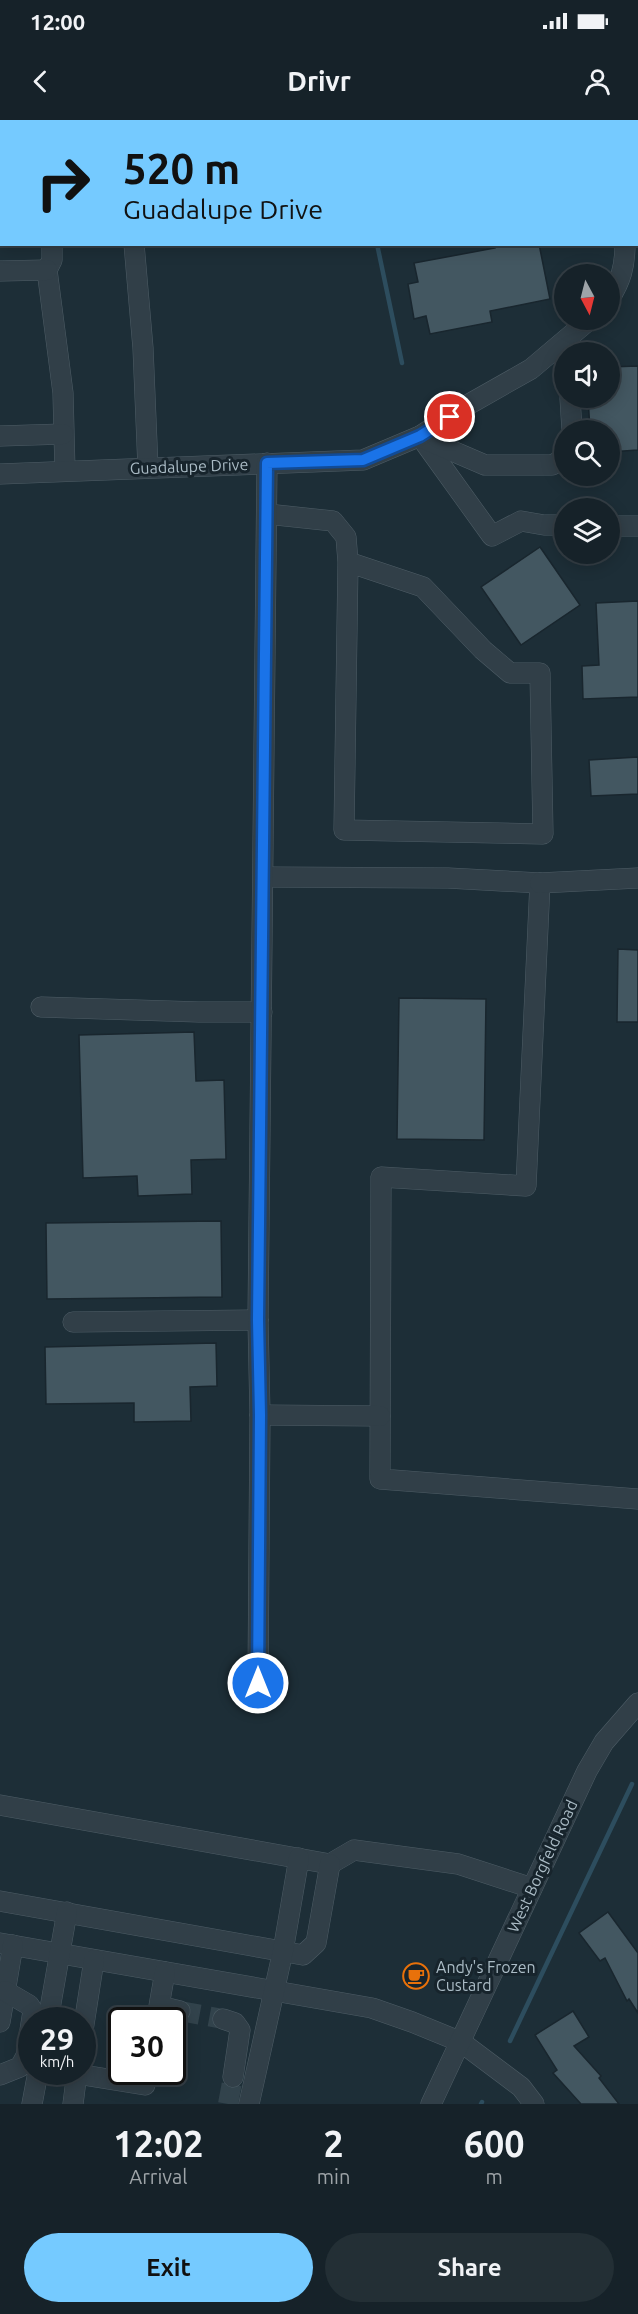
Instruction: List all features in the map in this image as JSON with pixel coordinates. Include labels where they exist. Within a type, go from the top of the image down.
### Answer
[{"type":"street","points":[[52,246],[52,260],[47,270],[63,393],[65,471]]},
{"type":"street","points":[[134,246],[143,348],[148,468]]},
{"type":"street","points":[[620,280],[626,246]]},
{"type":"street","points":[[0,271],[47,270]]},
{"type":"street","name":"Guadalupe Drive","points":[[570,342],[580,330]]},
{"type":"street","name":"Guadalupe Drive","points":[[0,474],[363,460],[420,436],[464,407],[554,355]]},
{"type":"street","points":[[0,436],[63,434]]},
{"type":"street","points":[[420,436],[485,465],[554,464]]},
{"type":"street","points":[[420,436],[492,536],[521,521],[554,525]]},
{"type":"street","points":[[258,1683],[260,1415],[258,1320],[267,463]]},
{"type":"street","points":[[267,514],[333,521],[346,537],[348,562],[344,830],[543,834],[540,673],[510,673],[483,650],[423,587],[348,562]]},
{"type":"street","points":[[620,526],[638,526]]},
{"type":"street","points":[[264,877],[448,878],[540,883],[638,878]]},
{"type":"street","points":[[540,883],[526,1186],[381,1178],[380,1479],[638,1499]]},
{"type":"street","points":[[41,1007],[262,1012]]},
{"type":"street","points":[[73,1322],[258,1320]]},
{"type":"street","points":[[260,1415],[380,1416]]},
{"type":"street","name":"West Borgfeld Road","points":[[431,2104],[586,1771],[604,1742],[638,1703]]},
{"type":"street","points":[[0,1806],[330,1864],[354,1850],[458,1864],[532,1888]]},
{"type":"street","points":[[249,2104],[283,1951],[299,1858]]},
{"type":"street","points":[[0,1900],[303,1955],[316,1942],[330,1864]]},
{"type":"street","points":[[51,2007],[68,1912]]},
{"type":"street","points":[[0,2022],[13,1995],[6,1944],[372,2008],[461,2042],[521,2087],[534,2104]]},
{"type":"street","points":[[87,2007],[94,1960]]},
{"type":"street","points":[[159,2007],[165,1972]]},
{"type":"street","points":[[5,2073],[20,2067],[26,2056],[33,2011],[13,1995]]},
{"type":"street","points":[[223,2019],[235,2023],[240,2030],[232,2077]]},
{"type":"street","points":[[32,2104],[36,2085]]},
{"type":"street","points":[[73,2104],[75,2085]]},
{"type":"building","points":[[494,246],[539,246],[550,299],[490,311],[492,322],[430,334],[426,316],[414,319],[408,284],[418,282],[414,263],[495,248]]},
{"type":"building","points":[[638,366],[638,450],[620,451],[620,420],[589,420],[589,408],[620,408],[620,367]]},
{"type":"building","points":[[540,547],[580,605],[521,645],[481,587]]},
{"type":"building","points":[[638,601],[638,697],[583,699],[582,666],[599,665],[596,603]]},
{"type":"building","points":[[638,757],[638,794],[591,796],[589,760]]},
{"type":"building","points":[[618,949],[638,950],[638,1022],[617,1022]]},
{"type":"building","points":[[399,998],[486,999],[484,1140],[397,1139]]},
{"type":"building","points":[[194,1032],[196,1081],[224,1080],[226,1159],[191,1160],[192,1194],[138,1196],[137,1176],[83,1178],[79,1035]]},
{"type":"building","points":[[221,1221],[222,1297],[47,1299],[46,1223]]},
{"type":"building","points":[[216,1343],[217,1386],[190,1387],[191,1421],[134,1422],[134,1403],[46,1404],[45,1347]]},
{"type":"building","points":[[608,1912],[638,1953],[638,2013],[629,1999],[627,2001],[605,1958],[600,1961],[579,1933]]},
{"type":"building","points":[[573,2011],[589,2037],[574,2046],[601,2076],[599,2078],[619,2104],[581,2104],[553,2073],[557,2070],[535,2035]]},
{"type":"waterway","points":[[377,246],[402,363]]},
{"type":"waterway","points":[[510,2041],[632,1784]]},
{"type":"tunnel","points":[[186,2012],[223,2019]]},
{"type":"tunnel","points":[[228,2104],[233,2077]]},
{"type":"place","name":"Andy's Frozen Custard","points":[[416,1976]]},
{"type":"route","points":[[258,1683],[260,1415],[258,1320],[267,463],[363,460],[420,436],[450,417]]}]
